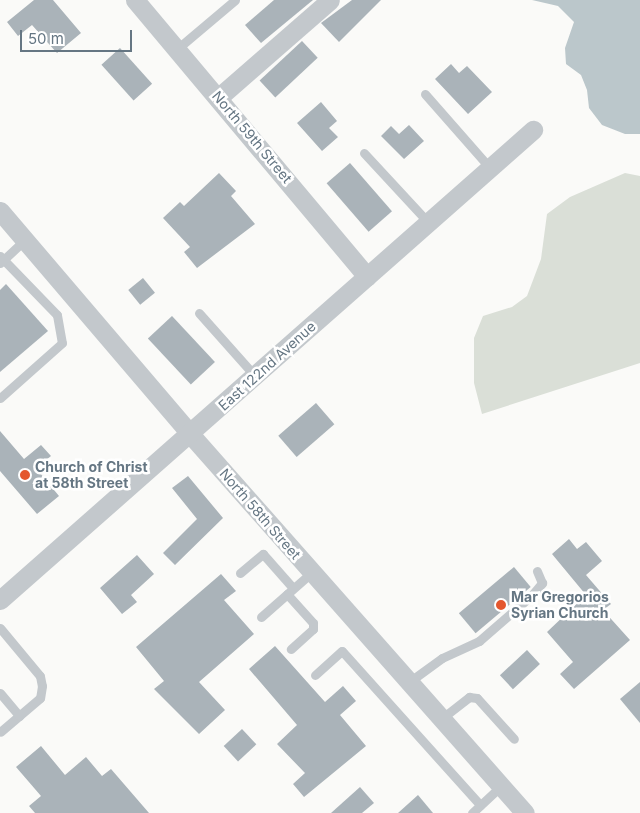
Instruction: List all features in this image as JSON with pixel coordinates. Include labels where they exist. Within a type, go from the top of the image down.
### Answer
[{"type":"street","name":"North 59th Street","points":[[135,0],[219,97],[367,276]]},
{"type":"street","points":[[219,97],[330,0]]},
{"type":"street","name":"East 122nd Avenue","points":[[0,600],[191,434],[533,130]]},
{"type":"street","name":"North 58th Street","points":[[0,211],[191,434],[524,813]]},
{"type":"lane","points":[[177,49],[235,0]]},
{"type":"lane","points":[[425,94],[490,168]]},
{"type":"lane","points":[[364,154],[428,222]]},
{"type":"lane","points":[[0,398],[62,343],[57,315],[1,260],[25,240]]},
{"type":"lane","points":[[199,313],[256,376]]},
{"type":"lane","points":[[240,573],[263,554],[313,623],[312,629],[291,649]]},
{"type":"lane","points":[[261,616],[312,572]]},
{"type":"lane","points":[[409,682],[442,658],[479,641],[525,602],[542,583],[537,572]]},
{"type":"lane","points":[[0,732],[40,698],[42,686],[40,676],[1,632]]},
{"type":"lane","points":[[315,675],[342,651],[480,806]]},
{"type":"lane","points":[[0,693],[19,716]]},
{"type":"lane","points":[[441,719],[469,697],[477,698],[514,740]]},
{"type":"lane","points":[[472,813],[501,786]]},
{"type":"shaded area","points":[[532,0],[640,0],[640,134],[625,134],[602,125],[589,108],[587,90],[581,75],[566,64],[565,48],[574,22],[558,6]]},
{"type":"shaded area","points":[[625,173],[640,176],[640,363],[482,414],[474,383],[474,338],[483,316],[512,307],[527,296],[541,259],[547,214],[570,197]]},
{"type":"building","points":[[34,0],[53,0],[81,33],[57,53],[32,25],[18,36],[7,22]]},
{"type":"building","points":[[274,0],[313,0],[261,43],[245,25]]},
{"type":"building","points":[[352,0],[381,0],[339,42],[321,23]]},
{"type":"building","points":[[302,41],[318,58],[275,97],[260,81]]},
{"type":"building","points":[[120,48],[152,84],[134,100],[101,65]]},
{"type":"building","points":[[451,64],[459,73],[467,66],[492,92],[468,114],[435,79]]},
{"type":"building","points":[[321,102],[337,121],[329,128],[338,137],[322,151],[297,123]]},
{"type":"building","points":[[409,125],[424,141],[404,159],[381,136],[391,126],[399,134]]},
{"type":"building","points":[[350,163],[392,211],[369,232],[327,183]]},
{"type":"building","points":[[219,173],[236,191],[231,196],[255,224],[197,268],[184,252],[190,247],[163,218],[180,202],[184,206]]},
{"type":"building","points":[[143,278],[155,293],[140,305],[128,290]]},
{"type":"building","points":[[6,284],[48,331],[0,372],[0,290]]},
{"type":"building","points":[[172,316],[215,362],[191,385],[148,339]]},
{"type":"building","points":[[316,403],[334,424],[297,457],[278,436]]},
{"type":"building","points":[[0,431],[24,459],[41,445],[51,456],[36,468],[59,496],[37,514],[0,471]]},
{"type":"building","points":[[188,476],[223,518],[175,565],[163,553],[197,519],[172,488]]},
{"type":"building","points":[[569,539],[577,549],[586,542],[602,561],[586,575],[611,604],[603,610],[630,640],[574,689],[560,674],[573,662],[547,632],[586,595],[552,554]]},
{"type":"building","points":[[137,555],[154,574],[131,595],[137,602],[122,614],[100,588]]},
{"type":"building","points":[[514,567],[531,587],[476,633],[459,613]]},
{"type":"building","points":[[221,574],[236,591],[224,600],[254,634],[199,682],[225,710],[199,734],[154,689],[164,681],[136,647]]},
{"type":"building","points":[[275,646],[325,702],[343,686],[356,701],[340,715],[366,746],[304,797],[293,784],[305,773],[277,744],[297,725],[249,669]]},
{"type":"building","points":[[527,650],[540,664],[513,689],[500,675]]},
{"type":"building","points":[[640,682],[640,723],[620,699]]},
{"type":"building","points":[[242,729],[256,744],[238,761],[224,746]]},
{"type":"building","points":[[41,746],[65,775],[86,757],[102,776],[111,769],[149,813],[35,813],[29,806],[41,796],[16,767]]},
{"type":"building","points":[[360,787],[374,803],[362,813],[331,813]]},
{"type":"building","points":[[418,795],[433,813],[398,813]]},
{"type":"place","name":"Church of Christ at 58th Street","points":[[25,475]]},
{"type":"place","name":"Mar Gregorios Syrian Church","points":[[501,605]]}]
